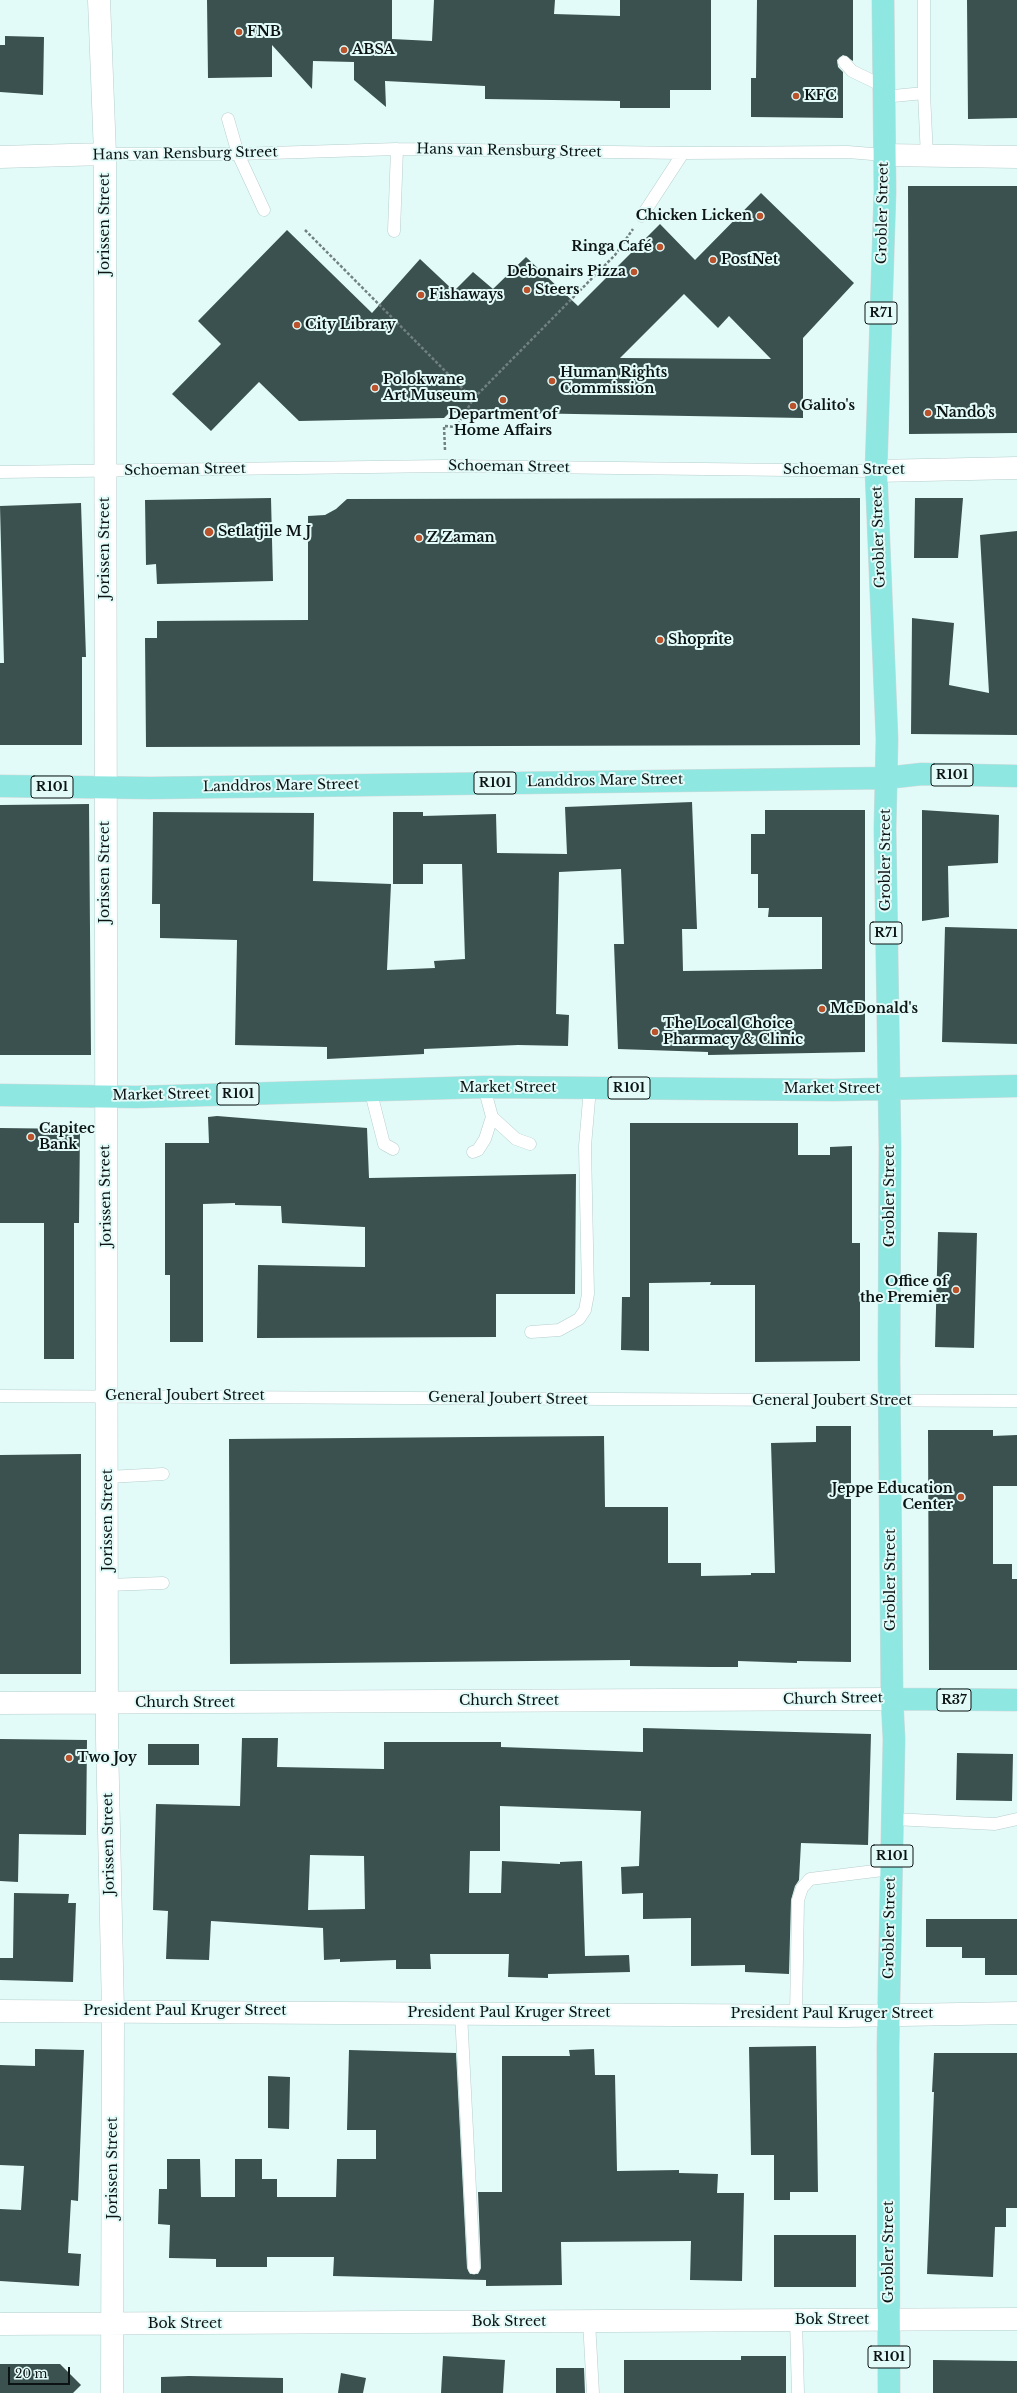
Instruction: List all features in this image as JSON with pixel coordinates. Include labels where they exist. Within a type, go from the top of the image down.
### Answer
[{"type":"main road","name":"Grobler Street","points":[[883,0],[885,191],[876,470],[887,739],[885,829],[890,1148],[889,1362],[891,1401],[892,1699],[894,1739],[888,2014],[889,2393]]},
{"type":"main road","name":"Landdros Mare Street","points":[[0,786],[104,787],[886,778],[922,774],[1017,776]]},
{"type":"main road","name":"Market Street","points":[[0,1095],[105,1096],[484,1087],[888,1089],[1017,1086]]},
{"type":"main road","name":"Church Street","points":[[892,1699],[1017,1700]]},
{"type":"street","name":"Jorissen Street","points":[[99,0],[105,154],[104,787],[108,1395],[107,1702],[113,2011],[112,2393]]},
{"type":"street","name":"Hans van Rensburg Street","points":[[0,157],[105,154]]},
{"type":"street","name":"Hans van Rensburg Street","points":[[884,155],[927,157],[1017,157]]},
{"type":"street","name":"Schoeman Street","points":[[876,470],[1017,468]]},
{"type":"street","name":"Church Street","points":[[0,1703],[892,1699]]},
{"type":"street","name":"President Paul Kruger Street","points":[[0,2011],[796,2015],[1017,2013]]},
{"type":"street","name":"Bok Street","points":[[0,2324],[113,2325],[1017,2319]]},
{"type":"lane","points":[[924,0],[924,93],[927,157]]},
{"type":"lane","points":[[844,62],[852,71],[883,91],[924,93]]},
{"type":"lane","points":[[228,119],[238,154],[264,210]]},
{"type":"lane","name":"Hans van Rensburg Street","points":[[105,154],[238,154],[397,149],[683,153],[848,152],[884,155]]},
{"type":"lane","points":[[394,231],[397,149]]},
{"type":"lane","points":[[642,216],[683,153]]},
{"type":"lane","name":"Schoeman Street","points":[[0,472],[445,466],[876,470]]},
{"type":"lane","points":[[484,1087],[492,1117],[516,1139],[530,1144]]},
{"type":"lane","points":[[531,1332],[559,1330],[579,1319],[585,1310],[588,1294],[585,1146],[590,1088]]},
{"type":"lane","points":[[370,1089],[384,1144],[393,1149]]},
{"type":"lane","points":[[473,1152],[478,1150],[485,1139],[492,1117]]},
{"type":"lane","name":"General Joubert Street","points":[[0,1396],[108,1395],[1017,1401]]},
{"type":"lane","points":[[108,1477],[163,1474]]},
{"type":"lane","points":[[107,1585],[163,1583]]},
{"type":"lane","points":[[893,1819],[995,1824],[1017,1819]]},
{"type":"lane","points":[[796,2015],[798,1900],[802,1888],[810,1878],[891,1869]]},
{"type":"lane","points":[[461,2013],[474,2268]]},
{"type":"lane","points":[[796,2320],[798,2393]]},
{"type":"lane","points":[[589,2321],[593,2393]]},
{"type":"path","points":[[468,408],[473,399],[615,255],[642,216]]},
{"type":"path","points":[[305,230],[473,399]]},
{"type":"path","points":[[445,466],[444,426],[457,427],[465,412]]},
{"type":"building","points":[[207,0],[392,0],[392,39],[432,41],[434,0],[555,0],[554,14],[620,16],[620,0],[711,0],[711,90],[670,90],[670,108],[620,108],[620,101],[485,99],[485,86],[385,81],[386,107],[354,80],[354,62],[313,61],[312,89],[272,45],[272,77],[208,78]]},
{"type":"building","points":[[757,0],[853,0],[853,61],[843,55],[837,60],[838,67],[843,72],[843,118],[751,117],[751,78],[756,78]]},
{"type":"building","points":[[967,0],[1017,0],[1017,118],[968,119]]},
{"type":"building","points":[[5,36],[44,37],[43,95],[0,92],[0,45],[5,45]]},
{"type":"building","points":[[908,186],[1017,186],[1017,433],[909,434]]},
{"type":"building","points":[[761,193],[854,283],[803,338],[803,418],[461,412],[449,413],[444,418],[299,421],[259,382],[211,431],[172,394],[221,344],[198,321],[287,230],[372,313],[420,259],[454,291],[473,272],[493,289],[526,257],[578,306],[660,224],[695,260]],"holes":[[[684,294],[718,328],[729,316],[771,359],[620,358]]]},
{"type":"building","name":"Setlatjile M J","points":[[271,498],[273,581],[157,584],[156,564],[146,565],[145,500]]},
{"type":"building","points":[[860,498],[860,745],[146,747],[145,638],[157,638],[157,621],[308,620],[308,516],[325,515],[336,509],[347,499]]},
{"type":"building","points":[[915,498],[963,498],[958,558],[914,558]]},
{"type":"building","points":[[81,503],[86,657],[82,657],[82,745],[0,745],[0,663],[4,663],[0,506]]},
{"type":"building","points":[[1017,531],[1017,735],[911,734],[912,618],[954,623],[949,685],[989,693],[980,535]]},
{"type":"building","points":[[692,802],[697,929],[682,929],[683,971],[822,969],[822,917],[768,917],[769,908],[758,908],[758,874],[751,874],[751,834],[765,834],[765,810],[865,810],[865,1052],[708,1055],[708,1052],[618,1049],[614,944],[624,944],[621,869],[559,872],[556,1014],[569,1015],[568,1046],[518,1045],[424,1049],[424,1054],[327,1059],[327,1047],[235,1045],[237,940],[160,938],[160,904],[152,904],[153,812],[314,813],[313,881],[391,884],[387,970],[435,968],[434,961],[465,959],[462,864],[423,864],[423,884],[393,884],[393,812],[423,812],[423,816],[496,814],[497,853],[567,854],[565,807]]},
{"type":"building","points":[[89,804],[91,1055],[0,1055],[0,805]]},
{"type":"building","points":[[922,810],[999,815],[998,863],[948,866],[949,917],[922,921]]},
{"type":"building","points":[[945,927],[1017,929],[1017,1044],[942,1042]]},
{"type":"building","points":[[217,1116],[367,1128],[369,1178],[576,1174],[575,1294],[496,1294],[496,1337],[257,1338],[258,1265],[365,1267],[365,1227],[282,1223],[281,1206],[235,1205],[235,1203],[203,1204],[203,1342],[170,1342],[170,1275],[165,1275],[165,1143],[209,1143],[208,1117]]},
{"type":"building","points":[[630,1123],[798,1123],[798,1155],[830,1155],[830,1147],[852,1146],[852,1243],[860,1243],[860,1361],[755,1362],[755,1285],[710,1285],[711,1282],[649,1283],[649,1351],[621,1350],[622,1297],[630,1297]]},
{"type":"building","points":[[0,1128],[80,1129],[79,1223],[74,1223],[74,1359],[44,1359],[44,1223],[0,1223]]},
{"type":"building","name":"Office of the Premier","points":[[938,1232],[977,1233],[974,1348],[935,1347]]},
{"type":"building","points":[[816,1426],[851,1426],[851,1662],[797,1661],[797,1663],[738,1661],[738,1667],[630,1666],[630,1660],[230,1664],[229,1439],[604,1436],[605,1507],[668,1507],[668,1563],[701,1563],[701,1576],[751,1575],[751,1573],[775,1573],[771,1443],[816,1442]]},
{"type":"building","name":"Jeppe Education Center","points":[[928,1430],[993,1430],[993,1436],[1017,1435],[1017,1486],[993,1486],[993,1564],[1012,1564],[1012,1579],[1017,1579],[1017,1670],[929,1670]]},
{"type":"building","points":[[81,1454],[81,1674],[0,1674],[0,1455]]},
{"type":"building","points":[[643,1728],[871,1734],[868,1845],[801,1843],[799,1880],[795,1886],[791,1900],[789,1974],[745,1972],[745,1965],[691,1966],[691,1918],[643,1919],[643,1893],[622,1894],[621,1867],[639,1866],[641,1811],[500,1806],[500,1851],[470,1851],[469,1893],[501,1893],[502,1861],[560,1864],[560,1862],[582,1861],[585,1956],[629,1955],[630,1972],[548,1974],[548,1978],[508,1977],[509,1954],[430,1954],[431,1969],[396,1969],[396,1960],[340,1962],[340,1959],[324,1960],[323,1928],[211,1921],[209,1960],[166,1959],[168,1911],[153,1910],[156,1804],[240,1806],[242,1738],[278,1738],[277,1767],[384,1769],[384,1742],[501,1742],[501,1747],[643,1752]],"holes":[[[310,1855],[364,1856],[365,1909],[308,1910]]]},
{"type":"building","points":[[0,1739],[87,1740],[86,1835],[19,1834],[18,1882],[0,1881]]},
{"type":"building","points":[[148,1744],[199,1744],[199,1765],[148,1765]]},
{"type":"building","points":[[957,1753],[1013,1754],[1012,1801],[956,1800]]},
{"type":"building","points":[[14,1893],[69,1894],[68,1903],[76,1903],[73,1982],[0,1980],[0,1958],[13,1958]]},
{"type":"building","points":[[926,1919],[1017,1919],[1017,1975],[985,1975],[985,1958],[962,1958],[962,1947],[926,1947]]},
{"type":"building","points":[[816,2046],[818,2192],[790,2192],[790,2200],[774,2200],[774,2155],[751,2155],[749,2047]]},
{"type":"building","points":[[35,2049],[84,2050],[78,2201],[71,2200],[68,2253],[81,2254],[79,2286],[0,2281],[0,2209],[21,2210],[24,2166],[0,2165],[0,2065],[35,2066]]},
{"type":"building","points":[[594,2049],[595,2075],[615,2075],[617,2171],[679,2170],[679,2173],[718,2174],[717,2193],[744,2193],[742,2281],[690,2280],[691,2241],[561,2242],[562,2285],[486,2286],[486,2280],[333,2276],[334,2257],[267,2257],[267,2267],[216,2267],[216,2259],[169,2258],[170,2225],[158,2224],[159,2189],[167,2189],[167,2159],[200,2159],[201,2197],[235,2197],[235,2159],[262,2159],[262,2179],[277,2179],[277,2197],[336,2197],[337,2159],[376,2159],[376,2130],[347,2130],[349,2050],[456,2053],[467,2268],[470,2274],[478,2274],[481,2268],[478,2192],[502,2192],[502,2056],[570,2056],[569,2050]]},
{"type":"building","points":[[934,2053],[1017,2053],[1017,2208],[1006,2208],[1006,2227],[995,2227],[993,2277],[927,2274],[934,2092],[932,2092]]},
{"type":"building","points":[[268,2076],[290,2077],[289,2129],[268,2128]]},
{"type":"building","points":[[774,2235],[856,2235],[856,2287],[774,2287]]},
{"type":"building","points":[[443,2356],[505,2360],[503,2393],[441,2393]]},
{"type":"building","points":[[741,2356],[786,2356],[786,2393],[624,2393],[624,2360],[741,2360]]},
{"type":"building","points":[[933,2360],[1017,2361],[1017,2393],[933,2393]]},
{"type":"building","points":[[0,2364],[60,2364],[81,2385],[73,2393],[0,2393]]},
{"type":"building","points":[[556,2368],[584,2368],[585,2393],[556,2393]]},
{"type":"building","points":[[341,2373],[366,2378],[363,2393],[338,2393]]},
{"type":"building","points":[[189,2376],[283,2378],[283,2393],[161,2393],[161,2377]]},
{"type":"place","name":"FNB","points":[[239,32]]},
{"type":"place","name":"ABSA","points":[[344,50]]},
{"type":"place","name":"KFC","points":[[796,96]]},
{"type":"place","name":"Chicken Licken","points":[[760,216]]},
{"type":"place","name":"Ringa Café","points":[[660,247]]},
{"type":"place","name":"PostNet","points":[[713,260]]},
{"type":"place","name":"Debonairs Pizza","points":[[634,272]]},
{"type":"place","name":"Steers","points":[[527,290]]},
{"type":"place","name":"Fishaways","points":[[421,295]]},
{"type":"place","name":"City Library","points":[[297,325]]},
{"type":"place","name":"Human Rights Commission","points":[[552,381]]},
{"type":"place","name":"Polokwane Art Museum","points":[[375,388]]},
{"type":"place","name":"Department of Home Affairs","points":[[503,400]]},
{"type":"place","name":"Galito's","points":[[793,406]]},
{"type":"place","name":"Nando's","points":[[928,413]]},
{"type":"place","name":"Setlatjile M J","points":[[209,532]]},
{"type":"place","name":"Z Zaman","points":[[419,538]]},
{"type":"place","name":"Shoprite","points":[[660,640]]},
{"type":"place","name":"McDonald's","points":[[822,1009]]},
{"type":"place","name":"The Local Choice Pharmacy & Clinic","points":[[655,1032]]},
{"type":"place","name":"Capitec Bank","points":[[31,1137]]},
{"type":"place","name":"Office of the Premier","points":[[956,1290]]},
{"type":"place","name":"Jeppe Education Center","points":[[961,1497]]},
{"type":"place","name":"Two Joy","points":[[69,1758]]}]
